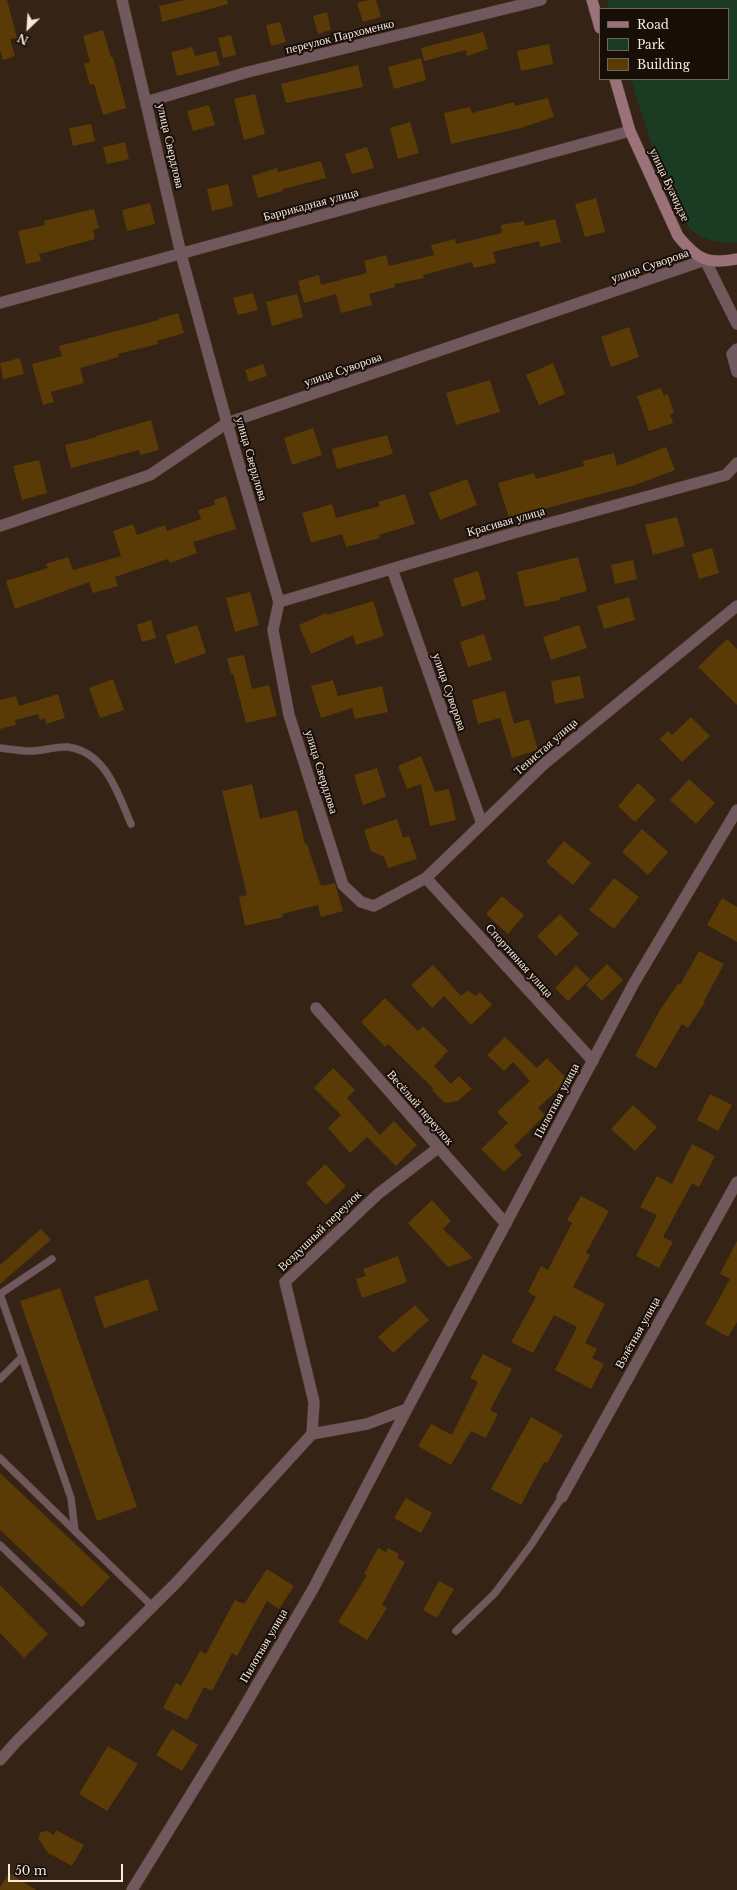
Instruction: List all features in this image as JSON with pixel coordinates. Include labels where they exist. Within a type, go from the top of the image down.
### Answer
[{"type":"main road","points":[[592,0],[599,24]]},
{"type":"main road","name":"улица Буачидзе","points":[[615,80],[630,131],[678,236],[690,251],[705,260],[722,262],[737,259]]},
{"type":"street","name":"улица Свердлова","points":[[122,0],[181,254],[227,423],[279,602],[273,630],[289,715],[343,885],[361,902],[374,906]]},
{"type":"street","name":"переулок Пархоменко","points":[[146,102],[248,72],[540,0]]},
{"type":"street","name":"Баррикадная улица","points":[[0,303],[630,131]]},
{"type":"street","points":[[705,260],[737,324]]},
{"type":"street","name":"улица Суворова","points":[[0,526],[150,475],[227,423],[705,260]]},
{"type":"street","points":[[737,348],[732,354],[737,372]]},
{"type":"street","name":"Красивая улица","points":[[279,602],[524,530],[726,475],[737,463]]},
{"type":"street","name":"улица Суворова","points":[[392,568],[482,824]]},
{"type":"street","name":"Тенистая улица","points":[[374,906],[426,878],[544,764],[737,606]]},
{"type":"street","name":"Пилотная улица","points":[[132,1890],[233,1726],[313,1589],[634,983],[737,810]]},
{"type":"street","name":"Спортивная улица","points":[[426,878],[593,1061]]},
{"type":"street","name":"Весёлый переулок","points":[[316,1008],[506,1224]]},
{"type":"street","name":"Воздушный переулок","points":[[312,1434],[314,1402],[285,1282],[378,1194],[438,1148]]},
{"type":"street","name":"Взлётная улица","points":[[562,1497],[737,1182]]},
{"type":"street","points":[[0,1760],[177,1582],[312,1434],[368,1424],[407,1409]]},
{"type":"lane","points":[[0,748],[31,752],[67,747],[85,752],[100,763],[111,778],[131,824]]},
{"type":"lane","points":[[52,1259],[0,1294],[21,1358],[71,1498],[75,1531]]},
{"type":"lane","points":[[0,1379],[21,1358]]},
{"type":"lane","points":[[0,1458],[152,1606]]},
{"type":"lane","points":[[456,1631],[495,1593],[531,1545],[562,1497]]},
{"type":"lane","points":[[0,1544],[81,1623]]},
{"type":"green space","points":[[607,0],[737,0],[737,243],[712,241],[698,235],[688,226],[668,188],[658,163],[631,80],[729,80],[729,8],[609,8]]},
{"type":"building","points":[[0,0],[7,0],[17,38],[10,39],[15,56],[3,60],[0,50]]},
{"type":"building","points":[[185,0],[227,0],[228,4],[162,22],[159,6]]},
{"type":"building","points":[[376,0],[381,17],[363,22],[357,3]]},
{"type":"building","points":[[327,12],[331,30],[318,34],[313,16]]},
{"type":"building","points":[[280,22],[286,42],[271,46],[266,25]]},
{"type":"building","points":[[103,30],[111,57],[113,57],[126,108],[103,115],[94,84],[90,85],[84,64],[90,62],[83,36]]},
{"type":"building","points":[[483,32],[488,49],[467,56],[466,50],[424,61],[421,48]]},
{"type":"building","points":[[231,35],[236,55],[223,58],[218,38]]},
{"type":"building","points":[[549,44],[553,64],[521,71],[517,51]]},
{"type":"building","points":[[192,47],[195,56],[216,51],[220,65],[177,76],[171,52]]},
{"type":"building","points":[[421,58],[426,80],[394,89],[388,67]]},
{"type":"building","points":[[358,65],[363,87],[286,103],[281,84]]},
{"type":"building","points":[[255,94],[265,134],[244,140],[234,99]]},
{"type":"building","points":[[548,98],[554,117],[521,128],[451,144],[444,113],[470,107],[472,113],[514,102],[515,106]]},
{"type":"building","points":[[209,105],[215,125],[193,131],[187,111]]},
{"type":"building","points":[[410,122],[419,153],[398,159],[390,128]]},
{"type":"building","points":[[91,124],[95,141],[73,146],[69,128]]},
{"type":"building","points":[[125,142],[129,159],[107,164],[103,147]]},
{"type":"building","points":[[367,147],[374,168],[352,174],[345,154]]},
{"type":"building","points":[[321,161],[326,178],[283,189],[283,191],[258,198],[252,176],[277,168],[278,172]]},
{"type":"building","points":[[228,184],[233,206],[212,211],[207,189]]},
{"type":"building","points":[[596,198],[605,232],[585,237],[575,204]]},
{"type":"building","points":[[150,203],[155,224],[127,231],[122,210]]},
{"type":"building","points":[[94,209],[99,228],[93,230],[95,239],[39,254],[41,261],[26,264],[18,231],[45,225],[44,221]]},
{"type":"building","points":[[555,219],[561,242],[540,247],[539,241],[493,252],[496,263],[474,268],[472,262],[423,275],[424,278],[394,284],[395,287],[369,294],[372,305],[341,313],[336,294],[304,303],[298,281],[319,275],[321,285],[367,273],[364,261],[386,255],[389,266],[434,255],[431,245],[455,239],[456,244],[502,233],[501,225],[524,221],[525,226]]},
{"type":"building","points":[[253,293],[258,310],[238,315],[233,298]]},
{"type":"building","points":[[297,294],[303,317],[272,326],[266,302]]},
{"type":"building","points":[[178,313],[184,333],[157,341],[158,344],[118,354],[119,357],[80,368],[84,383],[51,392],[54,402],[43,405],[32,364],[62,356],[59,346],[159,320],[158,319]]},
{"type":"building","points":[[629,327],[639,357],[611,367],[601,337]]},
{"type":"building","points":[[20,358],[24,374],[3,379],[0,363]]},
{"type":"building","points":[[553,363],[565,394],[539,405],[526,375]]},
{"type":"building","points":[[263,364],[267,376],[249,382],[245,370]]},
{"type":"building","points":[[490,380],[500,412],[456,425],[446,393]]},
{"type":"building","points":[[661,388],[664,396],[668,394],[674,413],[670,414],[673,423],[649,431],[637,396]]},
{"type":"building","points":[[151,420],[159,450],[140,455],[139,450],[71,468],[65,445],[97,437],[96,436]]},
{"type":"building","points":[[313,428],[322,455],[292,465],[284,438]]},
{"type":"building","points":[[387,435],[393,454],[337,469],[332,449]]},
{"type":"building","points":[[666,447],[675,470],[635,485],[509,518],[498,483],[534,473],[536,479],[584,466],[583,461],[614,453],[617,466]]},
{"type":"building","points":[[39,460],[47,493],[22,500],[13,466]]},
{"type":"building","points":[[467,479],[477,505],[440,520],[429,493]]},
{"type":"building","points":[[405,494],[415,524],[379,535],[380,538],[346,547],[342,534],[311,543],[302,513],[332,504],[336,518],[380,506],[378,502]]},
{"type":"building","points":[[226,496],[236,529],[193,542],[197,553],[170,563],[168,559],[115,577],[118,586],[93,593],[89,582],[15,609],[6,581],[48,568],[46,564],[68,557],[73,570],[121,556],[113,531],[133,524],[137,535],[165,525],[167,531],[201,519],[198,510],[215,505],[214,500]]},
{"type":"building","points":[[677,517],[685,546],[653,555],[645,525]]},
{"type":"building","points":[[712,548],[719,573],[699,579],[692,554]]},
{"type":"building","points":[[578,557],[587,591],[559,598],[560,600],[525,607],[517,572]]},
{"type":"building","points":[[633,560],[637,579],[615,584],[611,565]]},
{"type":"building","points":[[478,571],[486,599],[462,607],[453,579]]},
{"type":"building","points":[[250,592],[259,625],[235,632],[226,598]]},
{"type":"building","points":[[629,597],[635,620],[604,629],[597,606]]},
{"type":"building","points":[[373,601],[384,636],[356,645],[353,635],[311,654],[299,625],[326,613],[327,615]]},
{"type":"building","points":[[151,620],[156,638],[142,642],[137,625]]},
{"type":"building","points":[[197,625],[206,653],[175,664],[166,635]]},
{"type":"building","points":[[579,625],[587,648],[551,660],[543,637]]},
{"type":"building","points":[[484,634],[492,660],[468,667],[460,642]]},
{"type":"building","points":[[727,639],[737,649],[737,705],[698,667]]},
{"type":"building","points":[[244,655],[252,689],[269,685],[277,716],[246,723],[233,673],[231,674],[227,658]]},
{"type":"building","points":[[580,676],[584,698],[555,704],[551,681]]},
{"type":"building","points":[[113,679],[124,710],[100,718],[89,688]]},
{"type":"building","points":[[333,680],[338,696],[382,686],[388,712],[355,719],[352,708],[321,718],[311,686]]},
{"type":"building","points":[[505,691],[514,724],[529,719],[538,750],[512,758],[500,718],[478,724],[472,700]]},
{"type":"building","points":[[58,694],[65,718],[46,724],[45,718],[40,720],[38,714],[15,720],[16,725],[0,729],[0,700],[16,696],[19,706]]},
{"type":"building","points":[[691,717],[710,736],[682,762],[660,739],[668,731],[672,735]]},
{"type":"building","points":[[421,756],[435,792],[449,789],[456,820],[430,826],[421,784],[407,789],[398,766]]},
{"type":"building","points":[[377,768],[386,797],[363,805],[354,775]]},
{"type":"building","points":[[689,779],[715,803],[696,824],[670,800]]},
{"type":"building","points":[[638,783],[656,800],[635,822],[618,806]]},
{"type":"building","points":[[252,784],[260,819],[297,810],[305,844],[307,844],[321,886],[335,883],[343,911],[321,917],[318,905],[282,914],[283,917],[245,926],[239,897],[247,895],[222,791]]},
{"type":"building","points":[[397,819],[403,838],[409,836],[417,859],[388,868],[384,857],[371,851],[364,830]]},
{"type":"building","points":[[642,829],[668,852],[648,875],[622,852]]},
{"type":"building","points":[[564,841],[591,863],[573,885],[546,862]]},
{"type":"building","points":[[614,878],[639,897],[614,929],[589,910]]},
{"type":"building","points":[[502,896],[524,915],[508,934],[486,914]]},
{"type":"building","points":[[722,898],[737,907],[737,942],[707,925]]},
{"type":"building","points":[[560,914],[579,934],[556,956],[537,936]]},
{"type":"building","points":[[699,951],[724,964],[704,1001],[705,1002],[688,1028],[682,1024],[656,1068],[635,1056],[660,1010],[678,984],[680,985]]},
{"type":"building","points":[[607,964],[623,980],[602,1001],[586,985]]},
{"type":"building","points":[[433,965],[461,996],[468,990],[475,996],[480,992],[492,1005],[471,1025],[444,996],[432,1008],[411,985]]},
{"type":"building","points":[[576,966],[590,979],[568,1001],[555,988]]},
{"type":"building","points":[[385,998],[418,1031],[423,1026],[448,1051],[434,1066],[451,1084],[459,1076],[472,1089],[458,1101],[445,1103],[432,1090],[434,1089],[388,1044],[385,1047],[361,1022]]},
{"type":"building","points":[[505,1037],[537,1068],[547,1058],[568,1080],[538,1108],[545,1115],[514,1146],[522,1155],[504,1172],[481,1149],[508,1123],[497,1112],[530,1081],[513,1062],[504,1071],[487,1055]]},
{"type":"building","points":[[333,1068],[355,1090],[347,1098],[380,1135],[394,1121],[417,1145],[396,1166],[367,1137],[350,1153],[328,1128],[341,1115],[314,1088]]},
{"type":"building","points":[[710,1094],[732,1105],[718,1131],[697,1120]]},
{"type":"building","points":[[633,1105],[657,1127],[635,1151],[611,1129]]},
{"type":"building","points":[[692,1144],[715,1156],[699,1187],[692,1183],[663,1237],[673,1242],[659,1268],[636,1256],[657,1215],[640,1207],[657,1176],[672,1184]]},
{"type":"building","points":[[325,1164],[346,1186],[326,1205],[306,1183]]},
{"type":"building","points":[[581,1196],[609,1211],[586,1253],[590,1255],[573,1287],[605,1304],[585,1343],[597,1349],[592,1358],[604,1364],[591,1389],[555,1370],[577,1327],[554,1315],[533,1353],[511,1342],[536,1297],[528,1292],[541,1266],[548,1270],[572,1223],[567,1220]]},
{"type":"building","points":[[432,1200],[451,1221],[443,1229],[473,1258],[448,1267],[408,1223]]},
{"type":"building","points":[[334,1212],[341,1219],[326,1234],[319,1226]]},
{"type":"building","points":[[41,1229],[51,1240],[0,1284],[0,1265]]},
{"type":"building","points":[[737,1241],[737,1322],[728,1337],[705,1324],[730,1279],[720,1274]]},
{"type":"building","points":[[398,1256],[407,1282],[362,1298],[356,1279],[366,1276],[363,1269]]},
{"type":"building","points":[[148,1279],[158,1310],[104,1328],[94,1297]]},
{"type":"building","points":[[60,1288],[137,1507],[97,1521],[20,1301]]},
{"type":"building","points":[[415,1305],[429,1320],[393,1353],[378,1337]]},
{"type":"building","points":[[483,1354],[512,1369],[490,1410],[498,1414],[486,1438],[471,1431],[451,1465],[418,1446],[431,1424],[452,1435],[478,1382],[470,1378]]},
{"type":"building","points":[[531,1417],[563,1435],[547,1463],[544,1462],[521,1505],[491,1489]]},
{"type":"building","points":[[0,1473],[110,1577],[82,1607],[0,1530]]},
{"type":"building","points":[[406,1498],[432,1513],[421,1533],[394,1518]]},
{"type":"building","points":[[378,1548],[386,1552],[388,1548],[399,1554],[397,1558],[405,1562],[382,1605],[387,1608],[367,1640],[338,1622],[367,1575],[364,1574]]},
{"type":"building","points":[[267,1569],[294,1586],[279,1609],[267,1601],[237,1656],[232,1653],[212,1691],[204,1687],[187,1720],[163,1708],[176,1683],[181,1686],[200,1651],[206,1654],[235,1600],[244,1604]]},
{"type":"building","points":[[439,1581],[454,1589],[437,1618],[423,1610]]},
{"type":"building","points":[[0,1585],[48,1634],[24,1658],[0,1633]]},
{"type":"building","points":[[172,1729],[198,1745],[182,1771],[156,1755]]},
{"type":"building","points":[[108,1746],[138,1764],[107,1811],[79,1794]]},
{"type":"building","points":[[56,1830],[84,1845],[72,1866],[48,1853],[38,1838],[41,1832],[47,1831],[54,1835]]},
{"type":"building","points":[[9,1873],[36,1890],[0,1890],[0,1887]]}]
